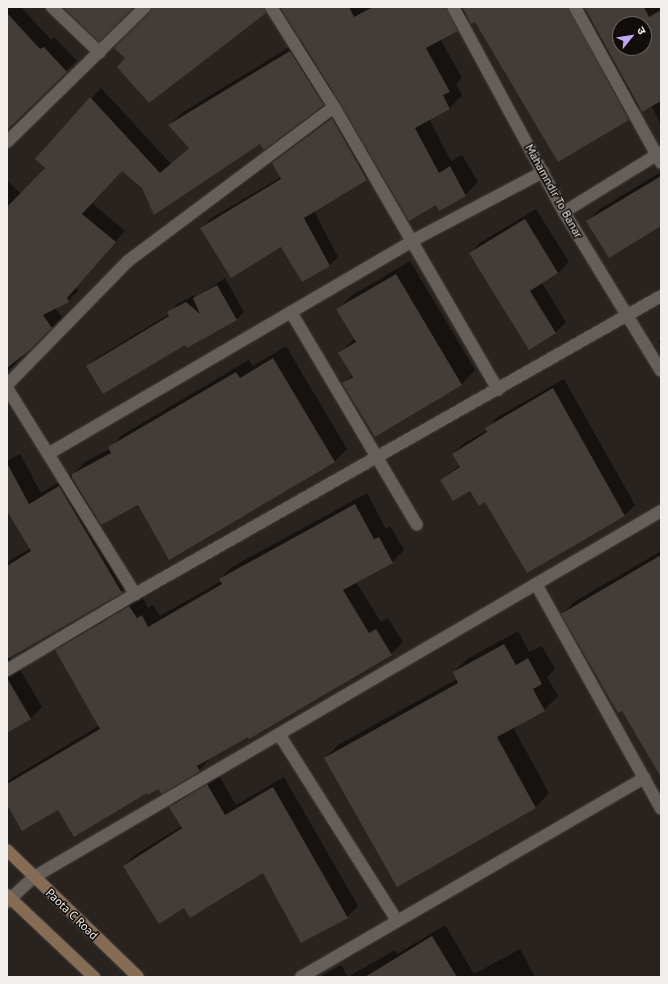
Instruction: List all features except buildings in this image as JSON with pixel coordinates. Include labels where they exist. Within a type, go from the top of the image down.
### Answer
[{"type":"street","points":[[52,7],[100,53]]},
{"type":"street","points":[[7,142],[100,53],[145,7]]},
{"type":"street","points":[[271,7],[334,107],[498,390]]},
{"type":"street","name":"Mahamndir To Banar","points":[[453,7],[564,212],[661,371]]},
{"type":"street","points":[[564,212],[659,157],[575,7]]},
{"type":"street","points":[[136,594],[7,386],[128,261],[334,107]]},
{"type":"street","points":[[48,454],[412,241],[543,172]]},
{"type":"street","points":[[7,670],[136,594],[498,390],[661,296]]},
{"type":"street","points":[[291,312],[379,457],[417,524]]},
{"type":"street","points":[[94,977],[8,898],[34,877],[661,511]]},
{"type":"street","points":[[536,584],[661,809]]},
{"type":"street","points":[[279,734],[397,921]]},
{"type":"street","points":[[301,977],[644,778]]},
{"type":"street","name":"Paota C Road","points":[[7,850],[138,977]]}]
